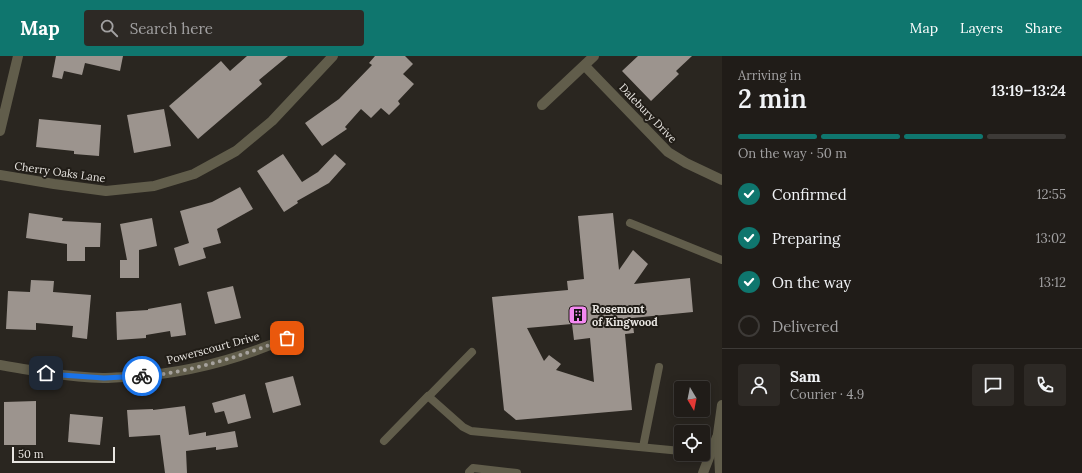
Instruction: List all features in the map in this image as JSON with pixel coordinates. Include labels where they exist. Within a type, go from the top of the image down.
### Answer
[{"type":"street","points":[[0,131],[18,56]]},
{"type":"street","name":"Cherry Oaks Lane","points":[[0,175],[106,191],[154,186],[194,174],[236,151],[272,122],[333,56]]},
{"type":"street","points":[[542,105],[594,56]]},
{"type":"street","name":"Dalebury Drive","points":[[585,66],[668,152],[686,163],[722,180]]},
{"type":"street","name":"Powerscourt Drive","points":[[0,365],[61,375],[104,378],[149,376],[172,373],[235,357],[266,347],[287,338]]},
{"type":"street","points":[[720,473],[718,434],[722,405]]},
{"type":"street","points":[[710,448],[718,434]]},
{"type":"street","points":[[703,473],[705,461]]},
{"type":"lane","points":[[630,223],[722,260]]},
{"type":"lane","points":[[384,441],[472,352]]},
{"type":"lane","points":[[643,447],[659,367]]},
{"type":"lane","points":[[429,396],[463,427],[470,431],[674,450]]},
{"type":"lane","points":[[469,473],[473,468],[517,473]]},
{"type":"building","points":[[56,56],[123,56],[120,71],[85,63],[82,75],[64,71],[62,79],[52,77]]},
{"type":"building","points":[[247,56],[288,56],[259,80],[262,84],[198,139],[169,106],[221,61],[230,71]]},
{"type":"building","points":[[375,56],[405,56],[413,64],[403,74],[414,84],[398,101],[400,104],[389,115],[381,108],[371,118],[361,109],[345,127],[347,129],[322,146],[305,123],[339,99],[372,65],[369,63]]},
{"type":"building","points":[[638,56],[692,56],[676,71],[679,74],[651,101],[622,71]]},
{"type":"building","points":[[164,109],[171,146],[134,153],[127,115]]},
{"type":"building","points":[[39,119],[101,125],[99,156],[74,154],[74,151],[36,147]]},
{"type":"building","points":[[283,154],[302,182],[318,172],[335,154],[346,164],[329,183],[297,201],[298,203],[284,212],[257,171]]},
{"type":"building","points":[[240,187],[253,209],[217,229],[221,243],[203,248],[206,258],[179,266],[174,248],[189,243],[180,211],[212,202]]},
{"type":"building","points":[[29,213],[63,218],[62,221],[101,223],[100,247],[85,247],[85,261],[67,261],[67,244],[26,238]]},
{"type":"building","name":"Rosemont of Kingwood","points":[[613,213],[619,270],[633,250],[648,264],[634,284],[690,278],[693,312],[632,318],[634,333],[625,334],[632,410],[516,420],[504,410],[492,297],[568,290],[567,281],[584,279],[578,216]],"holes":[[[572,324],[574,340],[590,338],[594,382],[556,370],[561,364],[549,355],[544,361],[527,328]]]},
{"type":"building","points":[[152,218],[157,246],[139,250],[139,278],[120,278],[120,260],[127,260],[120,224]]},
{"type":"building","points":[[31,280],[54,281],[53,292],[91,295],[87,339],[72,337],[73,326],[36,323],[36,330],[6,329],[8,291],[30,292]]},
{"type":"building","points":[[233,286],[241,318],[215,324],[207,292]]},
{"type":"building","points":[[181,303],[186,335],[171,337],[170,331],[146,335],[146,338],[117,340],[116,312],[148,310]]},
{"type":"building","points":[[293,376],[301,405],[273,413],[265,383]]},
{"type":"building","points":[[245,394],[251,418],[228,424],[224,411],[215,413],[212,403]]},
{"type":"building","points":[[36,401],[36,445],[4,445],[4,402]]},
{"type":"building","points":[[185,406],[189,435],[206,432],[206,436],[235,431],[238,447],[216,450],[216,447],[186,451],[187,473],[165,473],[160,435],[129,437],[127,410],[153,410]]},
{"type":"building","points":[[70,414],[103,417],[100,445],[68,442]]},
{"type":"way so far","points":[[142,376],[172,373],[194,368],[245,354],[287,338]]},
{"type":"place","name":"Rosemont of Kingwood","points":[[578,315]]},
{"type":"route","points":[[46,373],[104,378],[142,376]]}]
